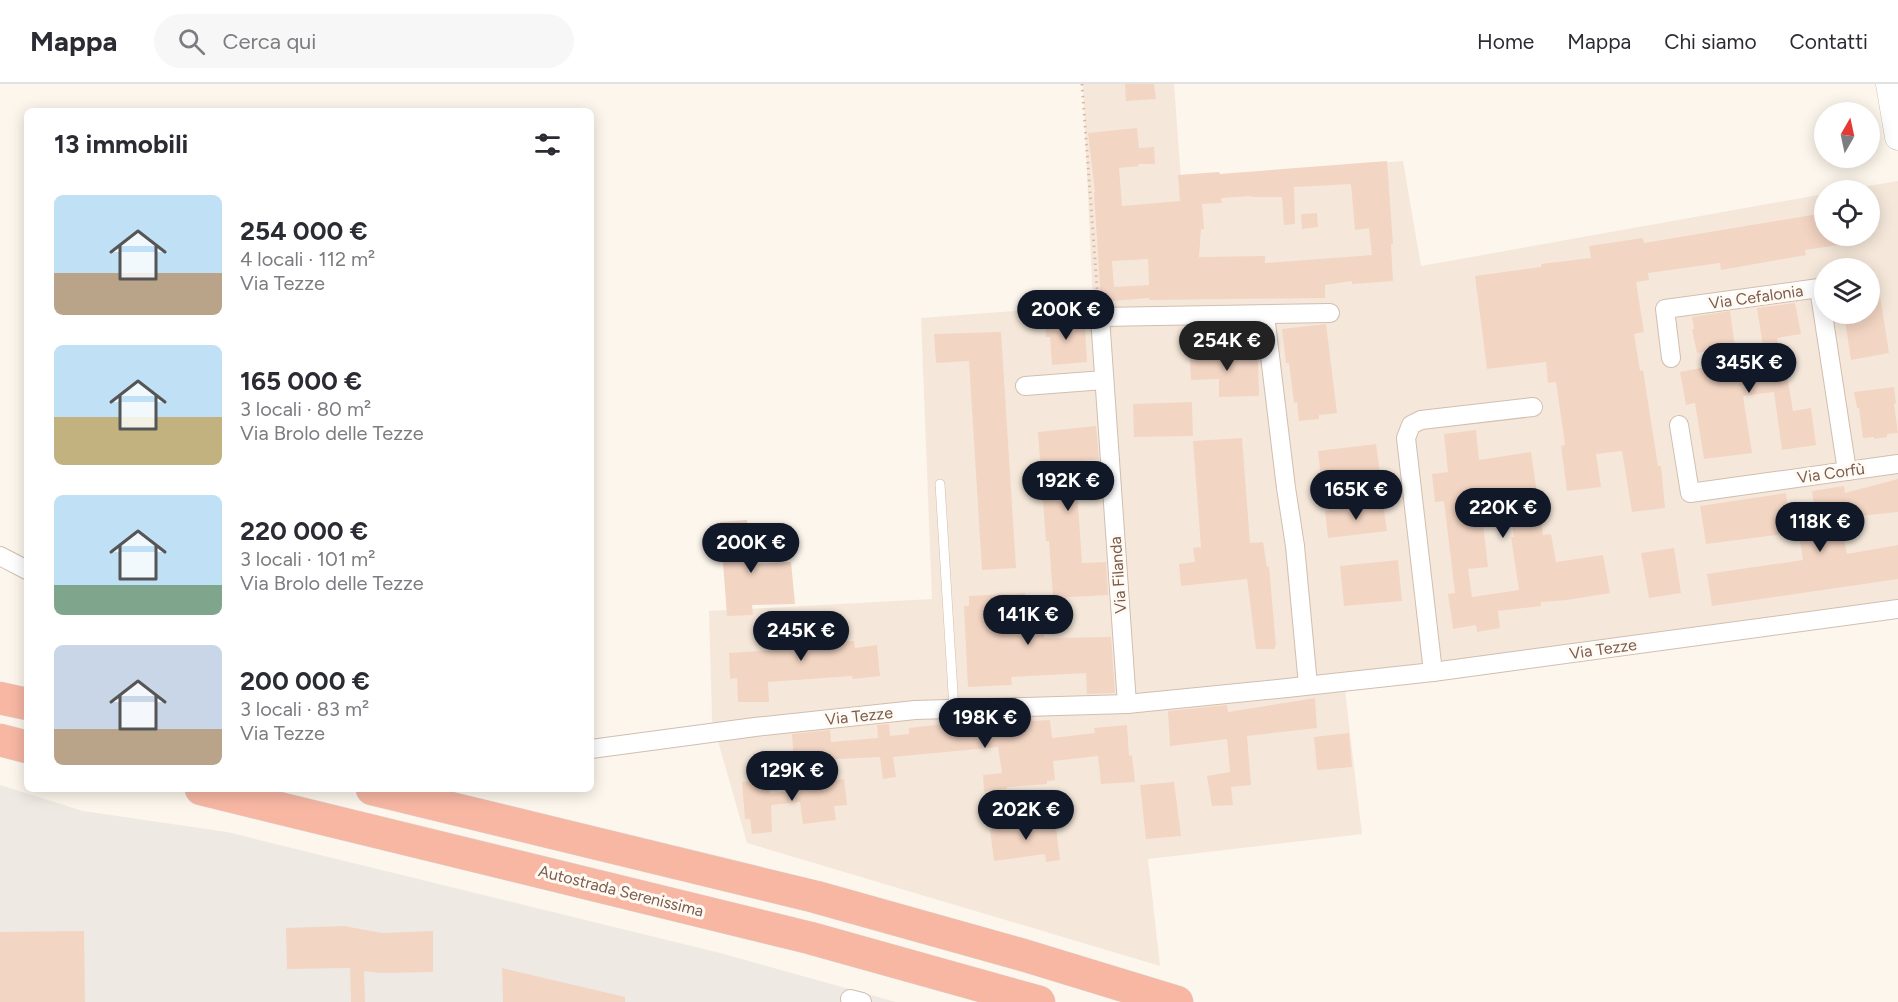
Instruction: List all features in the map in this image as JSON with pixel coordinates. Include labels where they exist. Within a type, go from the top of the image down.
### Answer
[{"type":"highway","points":[[0,698],[24,703]]},
{"type":"highway","points":[[0,740],[24,746]]},
{"type":"highway","name":"Autostrada Serenissima","points":[[213,792],[810,938],[1039,1002]]},
{"type":"highway","points":[[384,792],[816,897],[1023,955],[1177,1002]]},
{"type":"street","points":[[1889,84],[1898,137]]},
{"type":"street","name":"Via Cefalonia","points":[[1671,358],[1665,309],[1819,288],[1847,471]]},
{"type":"street","points":[[1100,317],[1330,313]]},
{"type":"street","points":[[1265,315],[1295,546],[1308,685]]},
{"type":"street","name":"Via Filanda","points":[[1100,317],[1127,704]]},
{"type":"street","points":[[1025,386],[1104,380]]},
{"type":"street","points":[[1433,672],[1406,438],[1411,425],[1421,420],[1533,407]]},
{"type":"street","name":"Via Corfù","points":[[1679,425],[1690,493],[1898,464]]},
{"type":"street","points":[[0,556],[24,568]]},
{"type":"street","name":"Via Tezze","points":[[594,749],[778,724],[915,710],[1127,704],[1433,672],[1898,609]]},
{"type":"lane","points":[[940,484],[954,709]]},
{"type":"path","points":[[1082,84],[1100,317]]},
{"type":"shaded area","points":[[1083,84],[1174,84],[1181,179],[1403,161],[1421,266],[1814,196],[1814,246],[1880,246],[1880,184],[1898,181],[1898,599],[1344,682],[1362,834],[1148,859],[1160,966],[747,843],[712,720],[709,611],[932,599],[921,318],[1093,305]]},
{"type":"shaded area","points":[[0,785],[83,811],[227,832],[720,953],[896,1002],[0,1002]]},
{"type":"building","points":[[1125,84],[1154,84],[1156,99],[1126,101]]},
{"type":"building","points":[[1137,128],[1139,148],[1154,147],[1155,164],[1138,164],[1139,166],[1119,168],[1122,206],[1180,201],[1178,175],[1219,172],[1220,174],[1387,161],[1393,244],[1391,244],[1393,281],[1352,284],[1352,281],[1325,285],[1325,298],[1149,300],[1149,298],[1101,302],[1095,192],[1088,133]],"holes":[[[1351,184],[1355,230],[1369,228],[1372,255],[1265,263],[1265,256],[1199,257],[1201,229],[1204,229],[1202,204],[1222,203],[1221,198],[1282,197],[1284,225],[1295,224],[1294,187]],[[1148,259],[1149,285],[1114,287],[1112,261]]]},
{"type":"building","points":[[1317,213],[1318,227],[1302,229],[1301,214]]},
{"type":"building","points":[[1814,215],[1814,246],[1831,246],[1805,250],[1806,255],[1721,270],[1720,263],[1648,273],[1649,280],[1636,282],[1644,332],[1634,334],[1640,371],[1643,370],[1658,466],[1661,466],[1665,508],[1632,512],[1622,451],[1596,454],[1601,487],[1567,491],[1561,446],[1565,445],[1556,382],[1548,383],[1546,362],[1487,369],[1475,276],[1591,258],[1589,246],[1643,238],[1644,243]]},
{"type":"building","points":[[1880,295],[1889,353],[1851,360],[1846,324],[1880,324]]},
{"type":"building","points":[[1795,303],[1801,334],[1777,338],[1782,370],[1786,370],[1793,411],[1811,408],[1816,445],[1782,450],[1774,392],[1743,396],[1752,453],[1704,459],[1695,403],[1686,405],[1680,372],[1711,366],[1713,378],[1740,372],[1739,363],[1765,359],[1757,308]]},
{"type":"building","points":[[1730,311],[1735,347],[1697,353],[1692,317]]},
{"type":"building","points":[[1063,313],[1063,328],[1085,326],[1087,362],[1052,365],[1050,337],[1046,337],[1045,314]]},
{"type":"building","points":[[1326,324],[1337,413],[1319,415],[1319,419],[1299,421],[1297,402],[1294,403],[1289,363],[1286,363],[1282,329]]},
{"type":"building","points":[[1001,332],[1016,568],[982,570],[969,361],[936,363],[934,334]]},
{"type":"building","points":[[1189,346],[1202,346],[1203,354],[1258,356],[1259,396],[1219,397],[1219,379],[1191,380]]},
{"type":"building","points":[[1894,387],[1898,433],[1874,439],[1874,437],[1863,438],[1859,408],[1857,408],[1854,392]]},
{"type":"building","points":[[1192,402],[1193,436],[1134,437],[1133,404]]},
{"type":"building","points":[[1096,426],[1099,459],[1075,462],[1082,563],[1106,562],[1108,595],[1053,598],[1049,541],[1046,541],[1038,432]]},
{"type":"building","points":[[1476,430],[1479,460],[1531,452],[1543,535],[1551,534],[1556,562],[1603,555],[1610,593],[1541,602],[1541,606],[1498,611],[1500,628],[1477,632],[1476,625],[1453,629],[1448,594],[1455,593],[1444,501],[1435,502],[1432,474],[1448,472],[1444,434]],"holes":[[[1507,494],[1514,537],[1511,537],[1519,590],[1472,597],[1468,569],[1488,567],[1480,497]]]},
{"type":"building","points":[[1242,438],[1250,543],[1263,542],[1267,567],[1269,566],[1275,649],[1256,649],[1247,579],[1181,586],[1179,564],[1195,562],[1193,548],[1201,547],[1193,441]]},
{"type":"building","points":[[1376,444],[1380,472],[1321,479],[1318,451]]},
{"type":"building","points":[[1898,479],[1898,512],[1839,518],[1847,554],[1898,545],[1898,579],[1712,606],[1707,574],[1803,560],[1800,540],[1819,537],[1812,491],[1844,486],[1845,493]]},
{"type":"building","points":[[1786,493],[1791,533],[1706,544],[1700,506]]},
{"type":"building","points":[[1383,504],[1387,531],[1328,538],[1325,511]]},
{"type":"building","points":[[747,520],[750,564],[791,562],[795,604],[752,605],[753,615],[727,616],[720,522]]},
{"type":"building","points":[[1674,548],[1681,593],[1649,598],[1641,553]]},
{"type":"building","points":[[1398,560],[1402,601],[1344,606],[1340,566]]},
{"type":"building","points":[[1025,593],[1026,603],[1043,602],[1044,638],[1111,637],[1115,693],[1087,694],[1086,673],[1011,677],[1012,685],[968,687],[964,606],[969,606],[969,596]]},
{"type":"building","points":[[832,621],[833,642],[854,641],[855,648],[877,645],[880,676],[768,682],[769,702],[738,702],[737,678],[730,679],[729,653],[775,650],[774,637],[803,635],[802,624]]},
{"type":"building","points":[[1315,698],[1317,728],[1247,736],[1251,785],[1231,787],[1233,805],[1212,806],[1207,776],[1230,772],[1227,739],[1170,746],[1168,711],[1227,705],[1228,712]]},
{"type":"building","points":[[1032,718],[1032,721],[1050,720],[1052,738],[1095,733],[1094,728],[1127,725],[1129,756],[1132,755],[1135,782],[1101,784],[1098,756],[1053,761],[1055,780],[1047,781],[1047,784],[1007,787],[1007,789],[984,792],[983,775],[1002,773],[998,747],[893,757],[896,777],[883,779],[880,757],[794,761],[792,734],[830,730],[831,742],[878,738],[877,725],[889,724],[890,736],[909,734],[909,728],[988,719]]},
{"type":"building","points":[[1349,733],[1352,767],[1317,770],[1314,737]]},
{"type":"building","points":[[768,779],[770,794],[799,789],[799,786],[844,779],[847,805],[834,806],[836,820],[803,824],[800,802],[771,805],[772,832],[752,834],[750,819],[745,819],[742,782]]},
{"type":"building","points":[[1174,782],[1181,836],[1146,839],[1140,785]]},
{"type":"building","points":[[1055,820],[1060,860],[1046,862],[1045,854],[994,861],[990,829]]},
{"type":"building","points":[[344,926],[382,933],[433,931],[433,972],[364,971],[365,1002],[351,1002],[350,968],[287,969],[286,928]]},
{"type":"building","points":[[84,931],[85,1002],[0,1002],[0,932]]},
{"type":"building","points":[[502,968],[625,997],[625,1002],[503,1002]]}]
